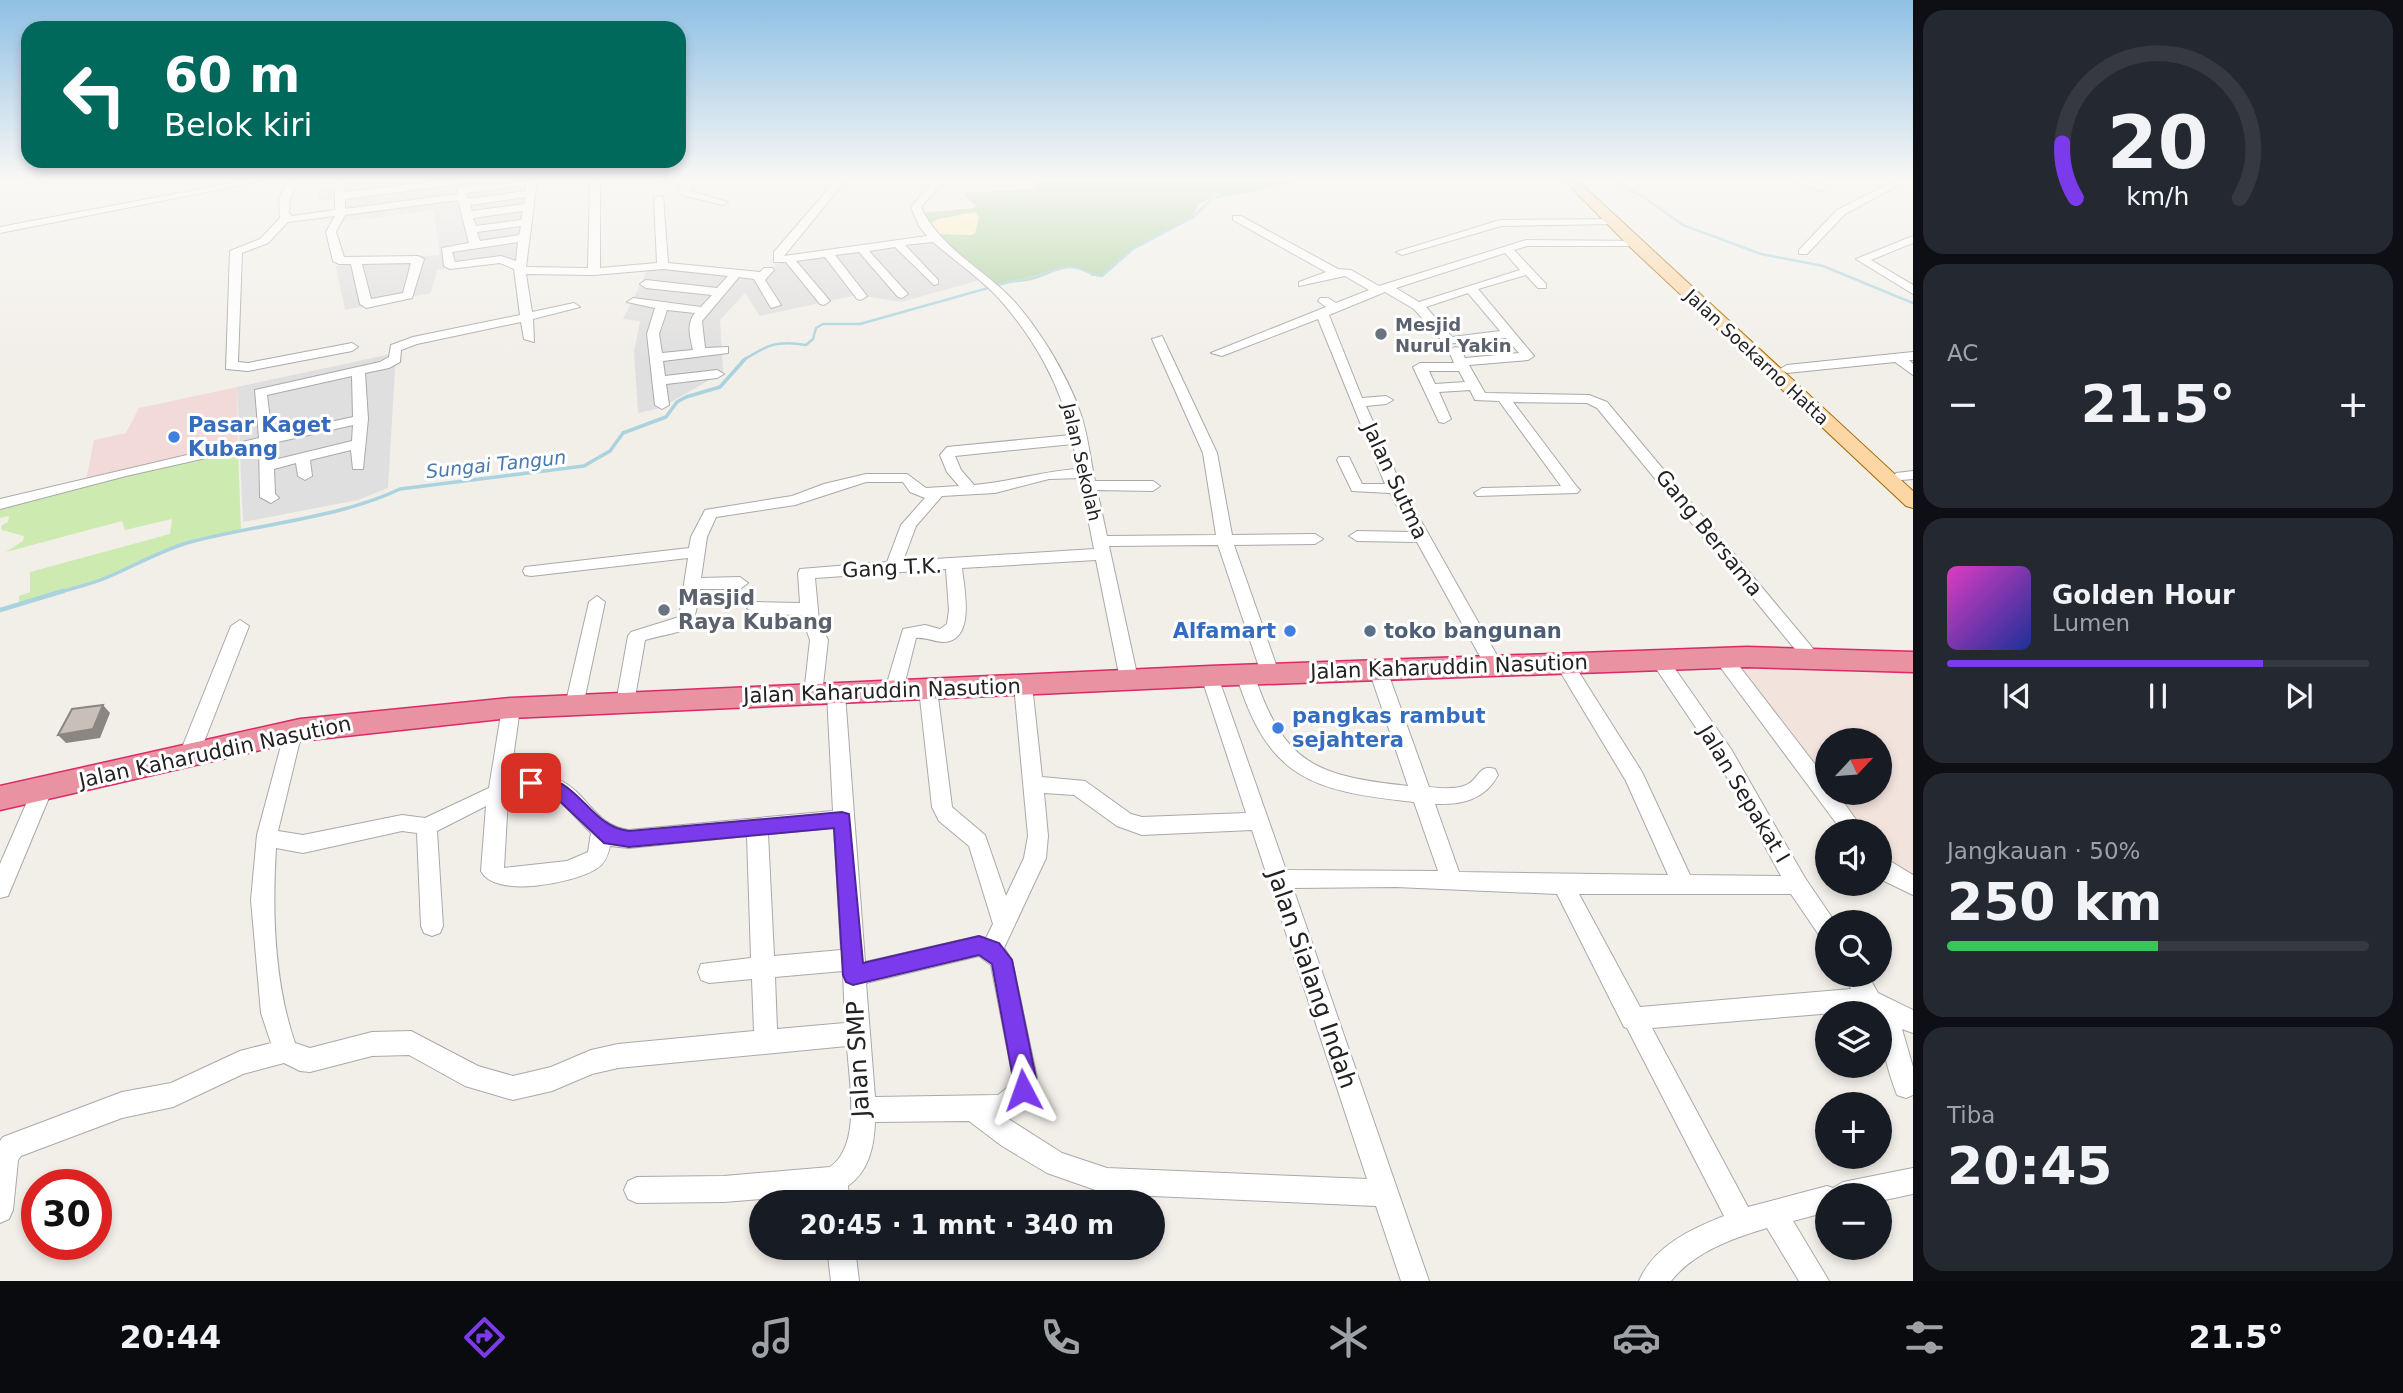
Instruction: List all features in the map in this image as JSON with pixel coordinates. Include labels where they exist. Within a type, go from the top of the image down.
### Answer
[{"type":"highway","name":"Jalan Kaharuddin Nasution","points":[[0,799],[293,732],[373,720],[511,708],[1129,679],[1913,652]]},
{"type":"highway","name":"Jalan Kaharuddin Nasution","points":[[1808,655],[1913,662]]},
{"type":"main road","name":"Jalan Soekarno Hatta","points":[[1632,241],[1787,369],[1909,479]]},
{"type":"main road","name":"Jalan Soekarno Hatta","points":[[1643,241],[1913,502]]},
{"type":"street","points":[[264,241],[236,251],[231,366],[248,367],[352,347]]},
{"type":"street","points":[[333,241],[338,261],[418,259],[408,295]]},
{"type":"street","points":[[498,241],[450,248],[446,254],[450,266],[501,259],[521,269],[594,272],[663,266],[760,278]]},
{"type":"street","points":[[525,241],[521,269],[530,339]]},
{"type":"street","points":[[594,241],[594,272]]},
{"type":"street","points":[[662,241],[663,266]]},
{"type":"street","points":[[789,241],[778,254],[824,301]]},
{"type":"street","points":[[747,290],[783,259],[914,241]]},
{"type":"street","name":"Jalan Sekolah","points":[[938,241],[999,292],[1031,333],[1063,387],[1079,439],[1129,679]]},
{"type":"street","points":[[1278,241],[1335,273]]},
{"type":"street","points":[[1402,252],[1440,241]]},
{"type":"street","points":[[1802,253],[1814,241]]},
{"type":"street","points":[[1908,241],[1863,258],[1863,262],[1913,290]]},
{"type":"street","points":[[897,243],[934,282]]},
{"type":"street","points":[[1217,353],[1327,307],[1526,243],[1634,243]]},
{"type":"street","points":[[861,248],[902,294]]},
{"type":"street","points":[[1507,249],[1542,286]]},
{"type":"street","points":[[827,253],[861,296]]},
{"type":"street","points":[[399,260],[408,295]]},
{"type":"street","points":[[356,262],[366,304],[408,295]]},
{"type":"street","points":[[1418,306],[1528,271]]},
{"type":"street","points":[[1303,284],[1335,273],[1348,272],[1418,306],[1449,341],[1510,334]]},
{"type":"street","points":[[700,353],[695,331],[696,320],[736,274]]},
{"type":"street","points":[[760,278],[775,305]]},
{"type":"street","points":[[646,284],[720,292]]},
{"type":"street","points":[[1444,419],[1420,366],[1460,360],[1528,356],[1469,288]]},
{"type":"street","points":[[633,302],[704,311]]},
{"type":"street","points":[[662,306],[653,334],[662,405]]},
{"type":"street","points":[[271,498],[268,496],[266,439],[259,394],[358,373],[391,362],[395,348],[402,345],[526,315],[574,307]]},
{"type":"street","name":"Jalan Sutma","points":[[1327,307],[1358,402],[1395,489],[1494,666]]},
{"type":"street","points":[[1158,339],[1210,453],[1225,541],[1257,674],[1257,714],[1269,736],[1301,767],[1317,775],[1359,787],[1422,794],[1473,792],[1488,775]]},
{"type":"street","points":[[656,358],[723,350]]},
{"type":"street","points":[[1787,369],[1913,356]]},
{"type":"street","points":[[1897,357],[1913,371]]},
{"type":"street","points":[[1460,360],[1480,397],[1570,399]]},
{"type":"street","points":[[358,373],[361,419],[358,466]]},
{"type":"street","points":[[659,381],[717,374]]},
{"type":"street","points":[[1558,384],[1570,399]]},
{"type":"street","points":[[1431,388],[1473,386]]},
{"type":"street","points":[[1482,493],[1572,490],[1503,398]]},
{"type":"street","name":"Gang Bersama","points":[[1570,399],[1596,401],[1613,416],[1808,655]]},
{"type":"street","points":[[1358,402],[1386,400]]},
{"type":"street","points":[[0,504],[266,439],[361,419]]},
{"type":"street","points":[[970,489],[949,463],[947,455],[952,450],[1079,439]]},
{"type":"street","points":[[267,466],[358,444]]},
{"type":"street","points":[[303,457],[305,477]]},
{"type":"street","points":[[1344,460],[1357,488],[1395,489]]},
{"type":"street","points":[[625,704],[637,636],[685,622],[696,552],[707,515],[716,510],[795,500],[829,487],[877,477],[907,478],[920,492],[1013,485],[1049,475],[1153,486]]},
{"type":"street","points":[[893,567],[909,524],[938,492]]},
{"type":"street","points":[[1357,536],[1420,537]]},
{"type":"street","name":"Gang T.K.","points":[[825,694],[819,640],[810,621],[806,573],[954,565],[1101,547],[1315,539]]},
{"type":"street","points":[[531,571],[696,552]]},
{"type":"street","points":[[894,690],[909,633],[925,631],[943,636],[956,627],[958,610],[954,565]]},
{"type":"street","points":[[692,584],[740,583]]},
{"type":"street","points":[[574,706],[597,602]]},
{"type":"street","points":[[755,608],[809,609]]},
{"type":"street","points":[[189,755],[240,626]]},
{"type":"street","points":[[1724,659],[1845,819]]},
{"type":"street","name":"Jalan Sepakat I","points":[[1660,661],[1724,754],[1797,885],[1815,911]]},
{"type":"street","points":[[1564,663],[1635,778],[1683,884]]},
{"type":"street","points":[[1378,670],[1451,879]]},
{"type":"street","name":"Jalan Sialang Indah","points":[[1210,676],[1415,1281]]},
{"type":"street","points":[[992,950],[1035,859],[1038,836],[1023,685]]},
{"type":"street","points":[[928,689],[942,807],[946,815],[978,841],[1004,924]]},
{"type":"street","name":"Jalan SMP","points":[[825,694],[842,819],[863,1110],[859,1158],[836,1190]]},
{"type":"street","points":[[511,708],[498,793],[492,871],[498,876],[568,870],[593,862],[602,831]]},
{"type":"street","points":[[289,1053],[273,1013],[264,926],[267,835],[293,732]]},
{"type":"street","points":[[425,828],[498,793],[531,783],[547,783],[572,799],[610,837],[629,839],[842,819]]},
{"type":"street","points":[[1033,784],[1077,787],[1124,820],[1142,826],[1258,821]]},
{"type":"street","points":[[0,889],[43,788]]},
{"type":"street","points":[[267,835],[287,843],[303,844],[402,822],[418,824],[425,828]]},
{"type":"street","points":[[757,827],[766,1043]]},
{"type":"street","points":[[425,828],[432,926]]},
{"type":"street","points":[[1892,875],[1913,886]]},
{"type":"street","points":[[1278,879],[1797,885]]},
{"type":"street","points":[[1563,884],[1632,1020],[1744,1224]]},
{"type":"street","points":[[709,972],[763,968],[853,968],[979,946],[992,950],[1001,960],[1025,1078],[1023,1090],[1014,1101],[1001,1108],[863,1110]]},
{"type":"street","points":[[1632,1020],[1815,1007]]},
{"type":"street","points":[[1892,1011],[1913,1022]]},
{"type":"street","points":[[0,1210],[5,1156],[12,1146],[122,1105],[173,1096],[240,1063],[289,1053],[310,1060],[381,1042],[411,1043],[474,1077],[513,1087],[552,1079],[591,1062],[618,1056],[858,1033]]},
{"type":"street","points":[[1892,1047],[1906,1086]]},
{"type":"street","points":[[973,1108],[1011,1137],[1056,1164],[1107,1181],[1385,1193]]},
{"type":"street","points":[[1892,1185],[1913,1181]]},
{"type":"street","points":[[637,1189],[780,1190]]},
{"type":"street","points":[[1653,1281],[1693,1242],[1773,1213],[1815,1202]]},
{"type":"street","points":[[1773,1213],[1815,1281]]},
{"type":"street","points":[[842,1260],[845,1281]]},
{"type":"shaded area","points":[[438,241],[530,241],[523,268],[498,260],[437,270],[431,293],[345,310],[336,267],[343,261],[440,255]]},
{"type":"shaded area","points":[[934,241],[980,280],[901,302],[857,295],[760,316],[745,293],[720,320],[723,372],[661,408],[638,413],[634,352],[640,321],[623,319],[648,269],[767,274],[780,262]]},
{"type":"shaded area","points":[[396,353],[388,488],[358,500],[243,522],[237,387]]},
{"type":"shaded area","name":"Pasar Kaget Kubang","points":[[237,387],[238,444],[86,480],[94,440],[126,433],[139,408]]},
{"type":"shaded area","points":[[1732,662],[1913,663],[1913,886],[1892,879],[1892,819],[1844,819],[1834,805],[1892,805],[1892,728],[1815,728],[1815,778]]},
{"type":"green space","points":[[944,241],[1149,241],[1133,249],[1102,276],[1092,276],[1085,270],[1072,267],[1030,280],[996,285]]},
{"type":"green space","points":[[238,448],[241,531],[184,544],[104,579],[19,604],[19,596],[30,592],[30,572],[170,534],[172,519],[125,530],[122,521],[6,552],[23,541],[24,536],[2,530],[1,526],[8,522],[9,516],[0,518],[0,507]]},
{"type":"building","points":[[103,705],[93,729],[58,735],[72,709]]},
{"type":"waterway","name":"Sungai Tangun","points":[[745,359],[772,345],[806,345],[813,339],[816,328],[823,324],[860,324],[1062,268],[1074,267],[1102,276],[1133,249],[1149,241]]},
{"type":"waterway","points":[[1725,241],[1761,254],[1823,266],[1913,303]]},
{"type":"waterway","name":"Sungai Tangun","points":[[57,593],[102,579],[187,543],[323,514],[400,489],[584,466],[610,451],[623,433],[666,417],[677,402],[686,397],[720,387],[745,359]]},
{"type":"waterway","name":"Sungai Tangun","points":[[0,610],[63,591]]},
{"type":"place","name":"Mesjid Nurul Yakin","points":[[1381,334]]},
{"type":"place","name":"Pasar Kaget Kubang","points":[[174,437]]},
{"type":"place","name":"Masjid Raya Kubang","points":[[664,610]]},
{"type":"place","name":"Alfamart","points":[[1290,631]]},
{"type":"place","name":"toko bangunan","points":[[1370,631]]},
{"type":"place","name":"pangkas rambut sejahtera","points":[[1278,728]]},
{"type":"route","points":[[531,783],[547,783],[557,788],[572,799],[610,837],[629,839],[842,819],[853,975],[979,946],[992,950],[1001,960],[1025,1078],[1023,1090]]}]
